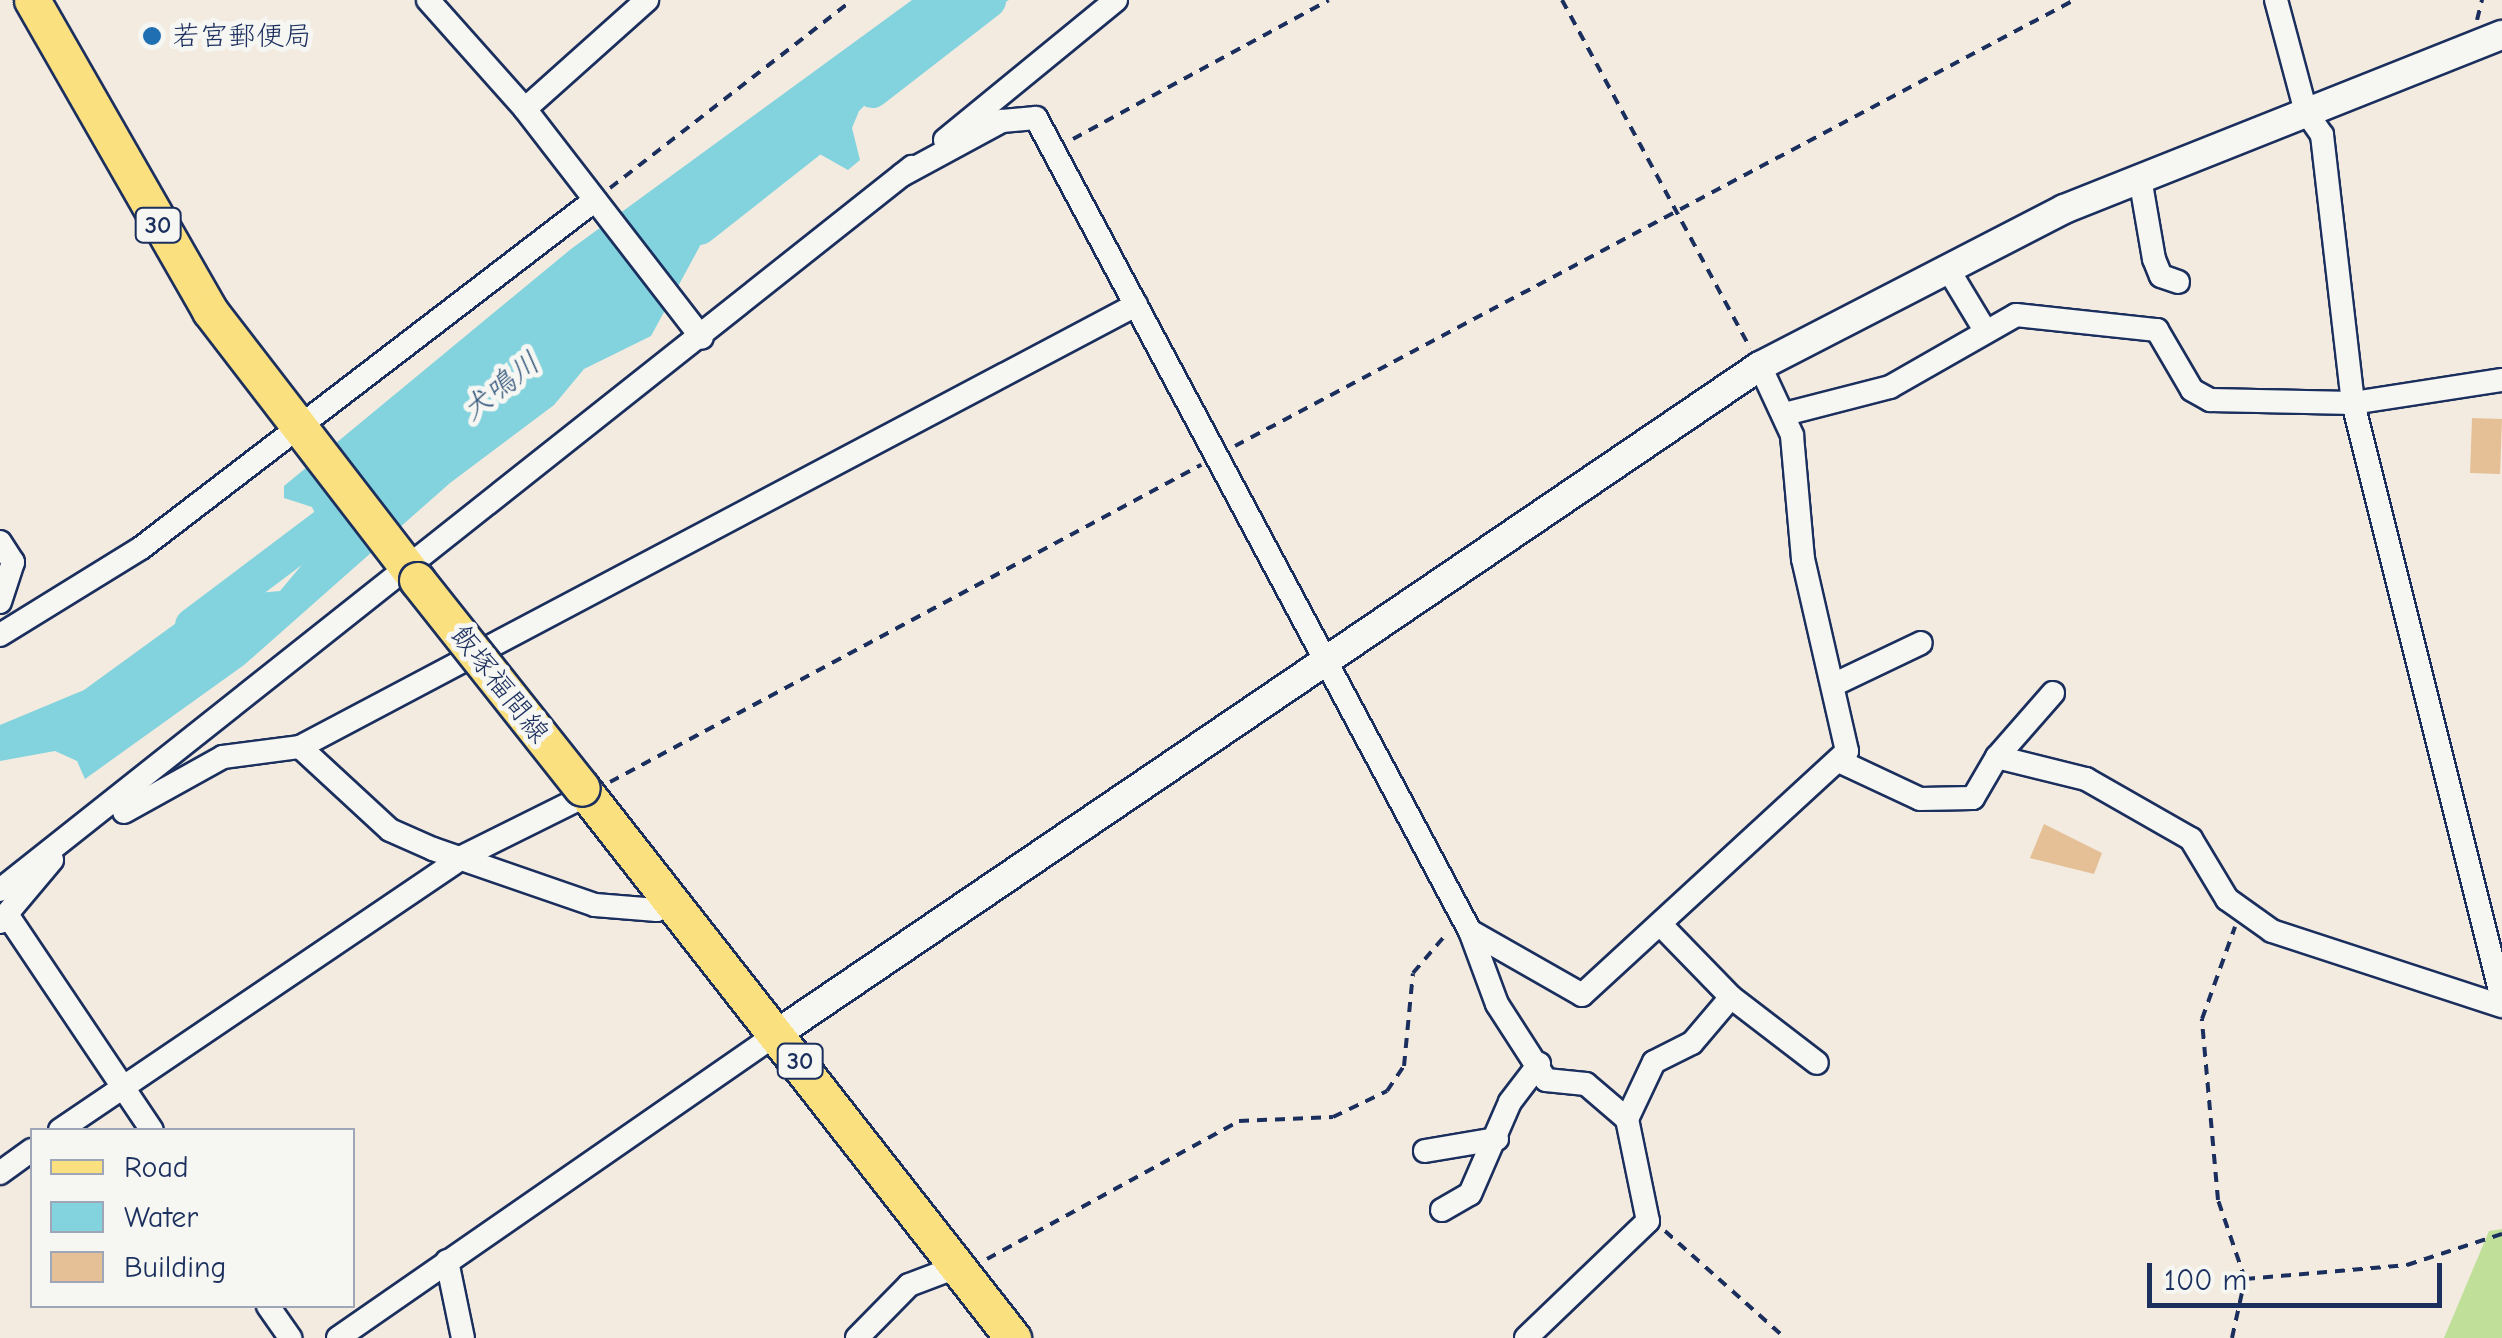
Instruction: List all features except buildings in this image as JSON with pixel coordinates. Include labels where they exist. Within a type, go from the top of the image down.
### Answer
[{"type":"main road","name":"飯塚福間線","points":[[32,0],[210,311],[300,432],[778,1033],[1012,1338]]},
{"type":"street","points":[[428,0],[526,108],[702,338]]},
{"type":"street","points":[[526,108],[647,0]]},
{"type":"street","points":[[0,890],[78,837],[702,338],[1116,0]]},
{"type":"street","points":[[1997,758],[2086,779],[2190,838],[2240,913],[2502,1003],[2498,952],[2352,403],[2322,135],[2306,112],[2276,0]]},
{"type":"street","points":[[338,1338],[778,1033],[1760,366],[1948,269],[2140,178],[2502,35]]},
{"type":"street","points":[[902,175],[1023,113],[1056,148],[1136,306],[1466,924],[1497,1004],[1546,1080],[1586,1084],[1627,1119]]},
{"type":"street","points":[[2140,178],[2154,259],[2161,276],[2178,282]]},
{"type":"street","points":[[0,634],[141,548],[300,432],[594,200]]},
{"type":"street","points":[[1948,269],[1983,327]]},
{"type":"street","points":[[151,1128],[5,921],[78,837],[223,757],[300,747],[1136,306]]},
{"type":"street","points":[[1785,414],[1890,387],[1983,327],[2016,315],[2128,322],[2157,330],[2192,390],[2210,400],[2352,403],[2502,380]]},
{"type":"street","points":[[1466,924],[1582,995],[1663,928],[1841,762],[1847,751],[1804,559],[1785,414],[1760,366]]},
{"type":"street","points":[[0,542],[13,562],[0,602]]},
{"type":"street","points":[[1835,684],[1920,643]]},
{"type":"street","points":[[1841,762],[1920,800],[1973,798],[1997,758],[2054,693]]},
{"type":"street","points":[[300,747],[390,830],[595,905],[657,910],[673,902]]},
{"type":"street","points":[[63,1128],[464,856],[584,791]]},
{"type":"street","points":[[1663,928],[1731,997],[1817,1062]]},
{"type":"street","points":[[1526,1338],[1648,1221],[1627,1119],[1654,1062],[1692,1043],[1731,997]]},
{"type":"street","points":[[1442,1210],[1470,1194],[1497,1140],[1510,1102],[1539,1064]]},
{"type":"street","points":[[1424,1150],[1497,1140]]},
{"type":"street","points":[[0,1173],[30,1151]]},
{"type":"street","points":[[447,1262],[463,1338]]},
{"type":"street","points":[[857,1338],[909,1286],[958,1266]]},
{"type":"street","points":[[269,1308],[290,1338]]},
{"type":"path","points":[[594,200],[852,0]]},
{"type":"path","points":[[1056,148],[1328,0]]},
{"type":"path","points":[[1562,0],[1675,216],[1760,366]]},
{"type":"path","points":[[584,791],[1675,216],[2074,0]]},
{"type":"path","points":[[2232,1338],[2245,1279],[2218,1200],[2202,1019],[2240,913]]},
{"type":"path","points":[[958,1266],[1183,1158],[1239,1121],[1333,1118],[1386,1091],[1404,1066],[1413,973],[1466,924]]},
{"type":"path","points":[[1648,1221],[1785,1338]]},
{"type":"path","points":[[2245,1279],[2407,1265],[2502,1234]]},
{"type":"green space","points":[[2502,1229],[2502,1338],[2444,1338],[2489,1231]]},
{"type":"water","points":[[912,0],[1009,0],[925,46],[859,111],[852,128],[860,160],[848,170],[809,148],[761,169],[707,233],[651,336],[584,369],[554,405],[450,483],[244,665],[85,779],[77,761],[55,751],[0,761],[0,725],[84,690],[212,597],[280,591],[326,536],[312,507],[284,498],[284,486],[571,249]]},
{"type":"waterway","name":"犬鳴川","points":[[872,90],[988,0]]},
{"type":"waterway","name":"犬鳴川","points":[[699,227],[831,123]]},
{"type":"waterway","name":"犬鳴川","points":[[192,625],[358,500]]},
{"type":"place","name":"若宮郵便局","points":[[152,36]]}]
